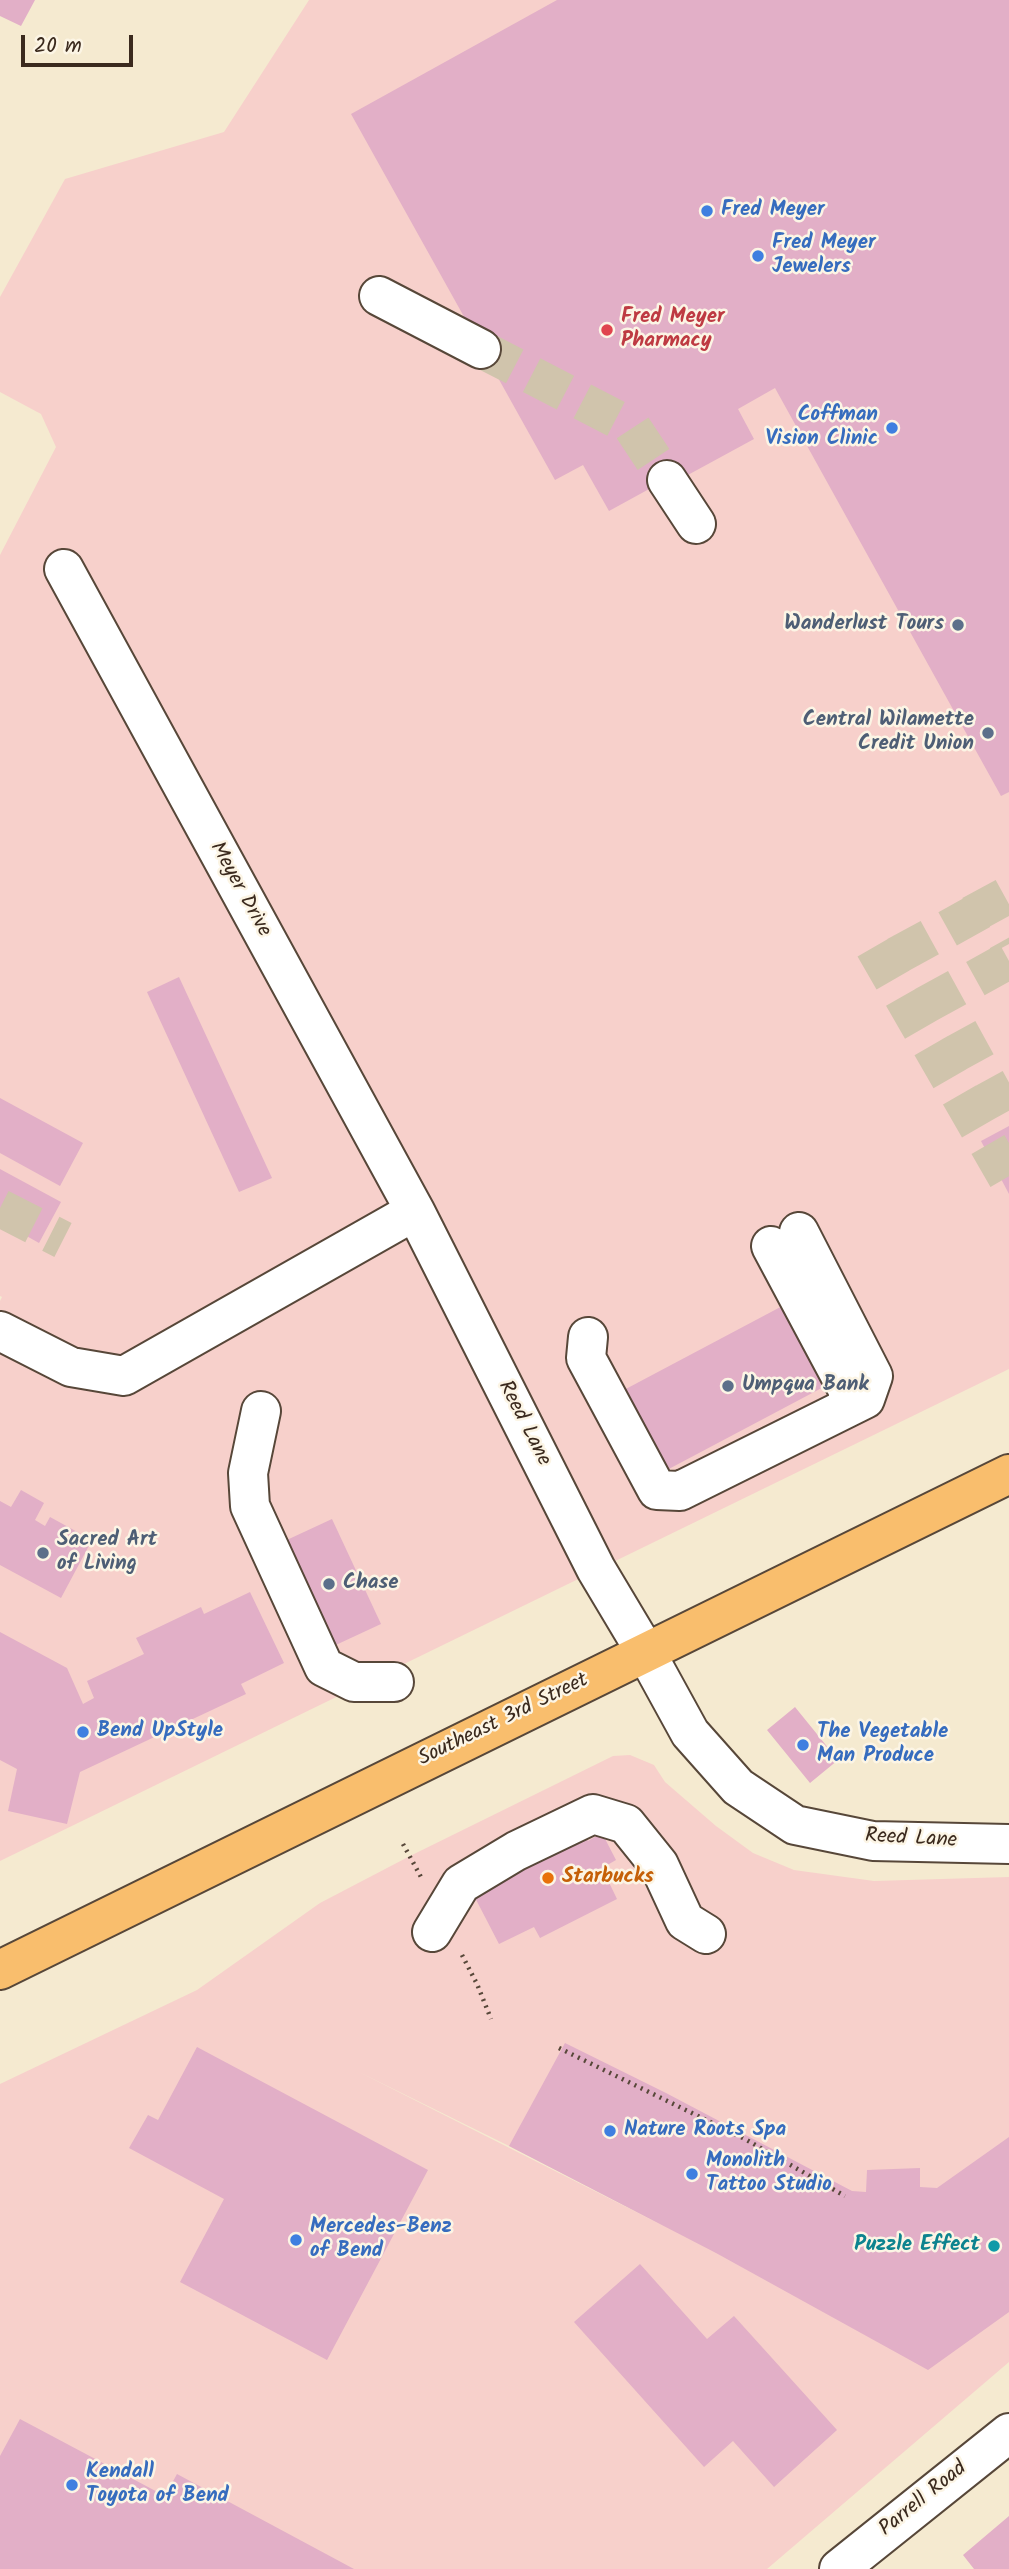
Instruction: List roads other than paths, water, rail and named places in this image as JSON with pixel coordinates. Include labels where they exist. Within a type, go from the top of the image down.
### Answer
[{"type":"main road","name":"Southeast 3rd Street","points":[[0,1970],[1009,1474]]},
{"type":"street","points":[[379,296],[481,349]]},
{"type":"street","points":[[667,480],[696,524]]},
{"type":"street","name":"Meyer Drive","points":[[64,569],[415,1211]]},
{"type":"street","points":[[0,1331],[71,1367],[124,1376],[415,1211]]},
{"type":"street","name":"Reed Lane","points":[[415,1211],[596,1569],[690,1732],[738,1787],[794,1825],[873,1841],[1009,1844]]},
{"type":"street","points":[[588,1337],[586,1358],[657,1490],[680,1491],[865,1399],[873,1376],[785,1239]]},
{"type":"street","points":[[261,1411],[248,1473],[250,1506],[324,1667],[354,1682],[394,1682]]},
{"type":"street","points":[[445,1940],[461,1884],[516,1851],[593,1814],[626,1824],[659,1866],[685,1921],[706,1934]]},
{"type":"street","name":"Parrell Road","points":[[852,2565],[1009,2433]]},
{"type":"tunnel","points":[[481,349],[632,427],[667,480]]},
{"type":"tunnel","points":[[979,889],[1009,944]]},
{"type":"tunnel","points":[[955,903],[1009,1000]]},
{"type":"tunnel","points":[[904,930],[1009,1122]]},
{"type":"tunnel","points":[[874,947],[1009,1181]]},
{"type":"tunnel","points":[[0,1208],[63,1240]]},
{"type":"place","name":"Fred Meyer","points":[[707,211]]},
{"type":"place","name":"Fred Meyer Jewelers","points":[[758,256]]},
{"type":"place","name":"Fred Meyer Pharmacy","points":[[607,330]]},
{"type":"place","name":"Coffman Vision Clinic","points":[[892,428]]},
{"type":"place","name":"Wanderlust Tours","points":[[958,625]]},
{"type":"place","name":"Central Wilamette Credit Union","points":[[988,733]]},
{"type":"place","name":"Umpqua Bank","points":[[728,1386]]},
{"type":"place","name":"Sacred Art of Living","points":[[43,1553]]},
{"type":"place","name":"Chase","points":[[329,1584]]},
{"type":"place","name":"Bend UpStyle","points":[[83,1732]]},
{"type":"place","name":"The Vegetable Man Produce","points":[[803,1745]]},
{"type":"place","name":"Starbucks","points":[[548,1878]]},
{"type":"place","name":"Nature Roots Spa","points":[[610,2131]]},
{"type":"place","name":"Monolith Tattoo Studio","points":[[692,2174]]},
{"type":"place","name":"Mercedes-Benz of Bend","points":[[296,2240]]},
{"type":"place","name":"Puzzle Effect","points":[[994,2246]]},
{"type":"place","name":"Kendall Toyota of Bend","points":[[72,2485]]}]
